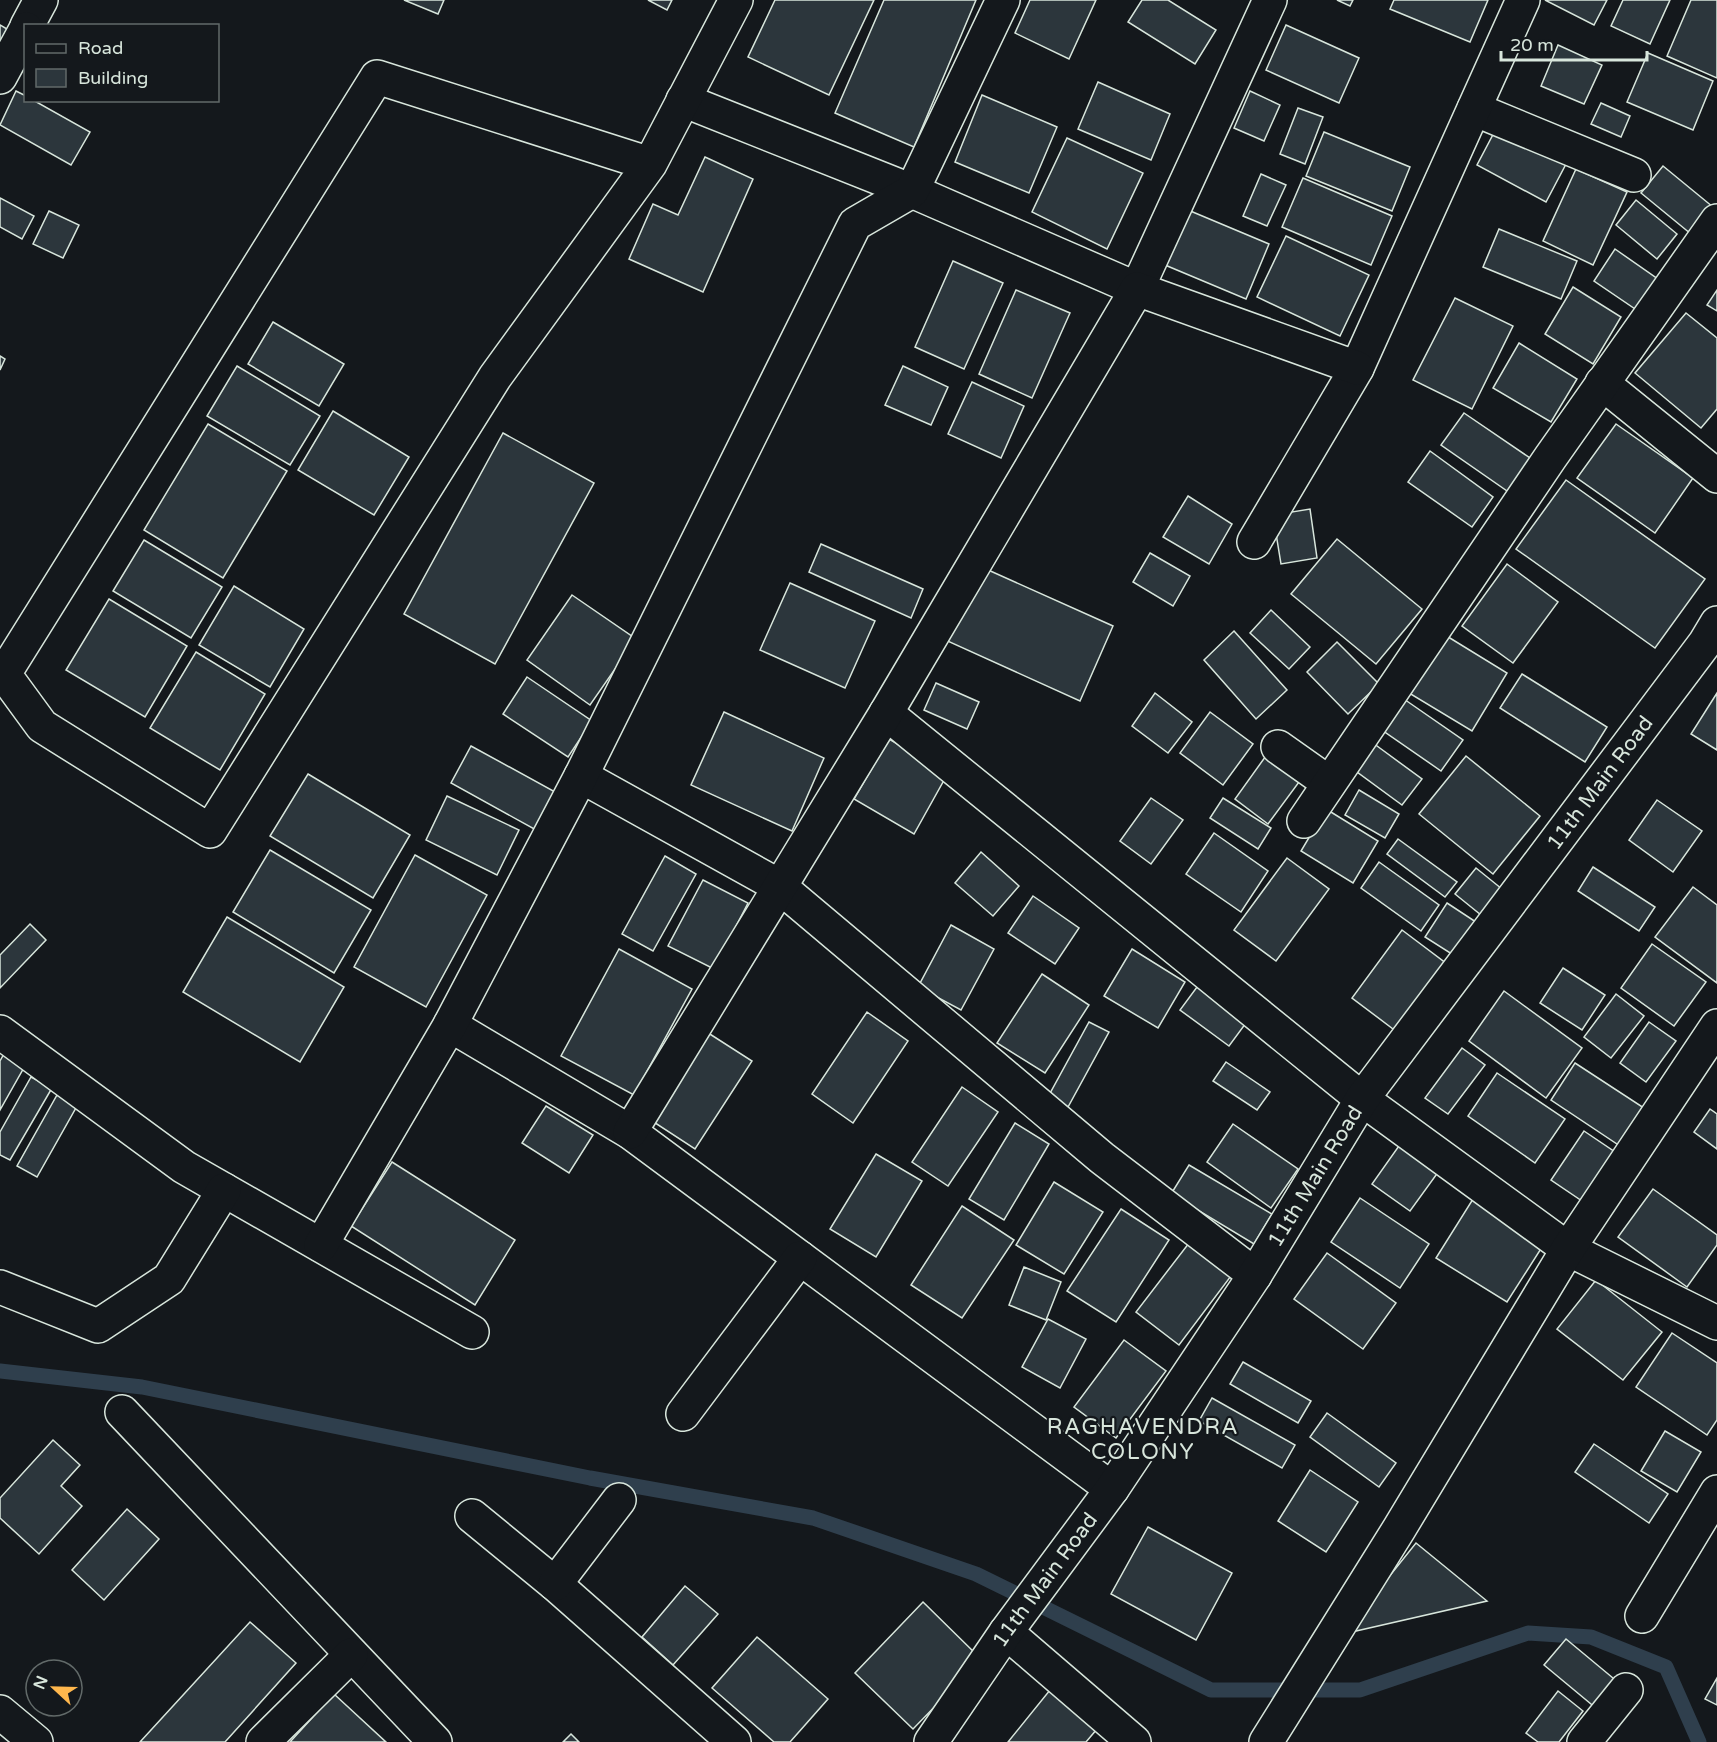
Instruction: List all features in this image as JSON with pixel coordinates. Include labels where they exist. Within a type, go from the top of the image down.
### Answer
[{"type":"street","points":[[28,24],[41,0]]},
{"type":"street","points":[[650,164],[377,77],[2,673],[42,726],[210,831],[495,377],[650,164],[736,0]]},
{"type":"street","points":[[321,1245],[450,1025],[581,776],[855,224],[912,191],[1003,0]]},
{"type":"street","points":[[630,1132],[886,713],[1137,289],[1270,0]]},
{"type":"street","points":[[1254,542],[1357,368],[1523,0]]},
{"type":"street","points":[[0,77],[24,31]]},
{"type":"street","points":[[683,100],[912,191],[1137,289],[1357,368]]},
{"type":"street","points":[[1474,109],[1634,175]]},
{"type":"street","points":[[1304,821],[1602,383],[1717,221]]},
{"type":"street","points":[[1602,383],[1717,476]]},
{"type":"street","name":"11th Main Road","points":[[931,1742],[1006,1632],[1112,1489],[1255,1275],[1362,1099],[1705,644],[1717,623]]},
{"type":"street","points":[[886,713],[1362,1099],[1568,1249],[1717,1323]]},
{"type":"street","points":[[1278,747],[1329,783]]},
{"type":"street","points":[[581,776],[779,886],[1102,1158],[1255,1275]]},
{"type":"street","points":[[450,1025],[630,1132],[1112,1489]]},
{"type":"street","points":[[1266,1742],[1399,1529],[1568,1249],[1717,1026]]},
{"type":"street","points":[[0,1032],[184,1167],[472,1332]]},
{"type":"street","points":[[0,1287],[98,1326],[169,1279],[224,1190]]},
{"type":"street","points":[[683,1414],[800,1258]]},
{"type":"street","points":[[122,1412],[435,1742]]},
{"type":"street","points":[[1642,1616],[1717,1492]]},
{"type":"street","points":[[555,1584],[619,1500]]},
{"type":"street","points":[[472,1516],[555,1584],[734,1742]]},
{"type":"street","points":[[1006,1632],[1134,1742]]},
{"type":"street","points":[[263,1742],[351,1655]]},
{"type":"street","points":[[1584,1742],[1626,1690]]},
{"type":"street","points":[[0,1712],[36,1742]]},
{"type":"building","points":[[404,0],[444,0],[438,14]]},
{"type":"building","points":[[648,0],[672,0],[667,10]]},
{"type":"building","points":[[775,0],[874,0],[829,95],[748,57]]},
{"type":"building","points":[[884,0],[976,0],[914,147],[835,113]]},
{"type":"building","points":[[1030,0],[1096,0],[1069,59],[1015,33]]},
{"type":"building","points":[[1142,0],[1168,0],[1216,30],[1195,64],[1128,22]]},
{"type":"building","points":[[1337,0],[1353,0],[1350,6]]},
{"type":"building","points":[[1394,0],[1488,0],[1470,42],[1390,9]]},
{"type":"building","points":[[1545,0],[1607,0],[1594,25]]},
{"type":"building","points":[[1623,0],[1670,0],[1650,44],[1611,26]]},
{"type":"building","points":[[1691,0],[1717,0],[1717,78],[1667,56]]},
{"type":"building","points":[[0,25],[7,29],[0,42]]},
{"type":"building","points":[[1286,25],[1359,58],[1339,103],[1266,70]]},
{"type":"building","points":[[1558,45],[1602,65],[1584,104],[1541,86]]},
{"type":"building","points":[[1648,53],[1713,81],[1693,130],[1627,102]]},
{"type":"building","points":[[1098,82],[1170,114],[1151,160],[1078,129]]},
{"type":"building","points":[[16,91],[24,95],[24,102],[37,102],[90,132],[71,165],[0,125]]},
{"type":"building","points":[[1250,91],[1280,105],[1264,141],[1234,128]]},
{"type":"building","points":[[982,95],[1057,127],[1029,193],[955,162]]},
{"type":"building","points":[[1601,103],[1630,116],[1621,137],[1591,124]]},
{"type":"building","points":[[1298,108],[1323,117],[1305,164],[1280,154]]},
{"type":"building","points":[[1497,127],[1566,164],[1546,202],[1477,165]]},
{"type":"building","points":[[1324,132],[1410,167],[1392,211],[1306,176]]},
{"type":"building","points":[[1067,138],[1143,173],[1107,249],[1032,212]]},
{"type":"building","points":[[705,157],[753,179],[703,292],[629,259],[653,204],[678,215]]},
{"type":"building","points":[[1663,166],[1713,207],[1691,234],[1641,193]]},
{"type":"building","points":[[1576,169],[1627,192],[1593,265],[1543,241]]},
{"type":"building","points":[[1261,174],[1286,185],[1267,226],[1243,216]]},
{"type":"building","points":[[1303,178],[1392,216],[1371,265],[1282,227]]},
{"type":"building","points":[[0,198],[34,216],[22,239],[0,227]]},
{"type":"building","points":[[1636,200],[1677,234],[1657,259],[1616,225]]},
{"type":"building","points":[[1188,210],[1269,244],[1246,299],[1165,265]]},
{"type":"building","points":[[49,211],[79,225],[63,258],[33,244]]},
{"type":"building","points":[[1499,229],[1577,261],[1561,299],[1483,267]]},
{"type":"building","points":[[1286,236],[1369,275],[1340,336],[1257,297]]},
{"type":"building","points":[[1615,249],[1665,284],[1644,315],[1594,281]]},
{"type":"building","points":[[953,261],[1003,283],[964,369],[915,347]]},
{"type":"building","points":[[1573,287],[1621,317],[1593,364],[1545,334]]},
{"type":"building","points":[[1016,290],[1070,313],[1032,398],[979,374]]},
{"type":"building","points":[[1717,290],[1717,311],[1707,305]]},
{"type":"building","points":[[1455,298],[1513,326],[1472,409],[1413,380]]},
{"type":"building","points":[[1686,313],[1717,338],[1717,409],[1701,428],[1635,373]]},
{"type":"building","points":[[273,322],[344,364],[319,406],[248,364]]},
{"type":"building","points":[[1519,343],[1577,379],[1551,422],[1493,388]]},
{"type":"building","points":[[0,356],[5,359],[0,370]]},
{"type":"building","points":[[237,366],[320,416],[290,465],[207,416]]},
{"type":"building","points":[[903,366],[948,387],[931,425],[885,405]]},
{"type":"building","points":[[972,382],[1024,406],[1001,458],[948,434]]},
{"type":"building","points":[[333,411],[409,457],[374,515],[298,470]]},
{"type":"building","points":[[1464,413],[1533,460],[1510,493],[1441,445]]},
{"type":"building","points":[[208,424],[287,471],[223,578],[144,530]]},
{"type":"building","points":[[1616,424],[1693,478],[1655,533],[1577,478]]},
{"type":"building","points":[[503,433],[594,483],[495,664],[404,614]]},
{"type":"building","points":[[1430,451],[1493,497],[1472,527],[1408,482]]},
{"type":"building","points":[[1566,480],[1705,579],[1655,648],[1516,549]]},
{"type":"building","points":[[1188,496],[1232,524],[1209,564],[1163,537]]},
{"type":"building","points":[[1310,509],[1317,558],[1281,564],[1273,515]]},
{"type":"building","points":[[1337,539],[1422,609],[1376,664],[1291,594]]},
{"type":"building","points":[[144,540],[222,587],[191,638],[113,591]]},
{"type":"building","points":[[821,544],[923,589],[911,618],[809,572]]},
{"type":"building","points":[[1150,553],[1190,576],[1173,606],[1133,582]]},
{"type":"building","points":[[1507,564],[1558,602],[1513,663],[1462,626]]},
{"type":"building","points":[[977,565],[1113,626],[1080,701],[943,639]]},
{"type":"building","points":[[790,583],[875,621],[845,688],[760,650]]},
{"type":"building","points":[[234,586],[304,629],[270,687],[199,645]]},
{"type":"building","points":[[572,595],[636,639],[590,705],[527,660]]},
{"type":"building","points":[[109,599],[187,646],[145,717],[66,670]]},
{"type":"building","points":[[1271,610],[1310,647],[1289,669],[1250,633]]},
{"type":"building","points":[[1234,631],[1287,690],[1256,719],[1204,660]]},
{"type":"building","points":[[1445,635],[1507,673],[1472,731],[1409,693]]},
{"type":"building","points":[[1337,642],[1379,684],[1348,714],[1307,672]]},
{"type":"building","points":[[196,652],[265,694],[220,770],[150,728]]},
{"type":"building","points":[[1522,674],[1607,727],[1585,762],[1500,708]]},
{"type":"building","points":[[527,677],[592,721],[568,757],[503,714]]},
{"type":"building","points":[[936,683],[979,702],[967,729],[924,710]]},
{"type":"building","points":[[1155,693],[1192,722],[1168,753],[1132,726]]},
{"type":"building","points":[[1717,693],[1717,750],[1691,734]]},
{"type":"building","points":[[1401,697],[1463,740],[1441,771],[1379,728]]},
{"type":"building","points":[[724,712],[824,758],[792,831],[691,785]]},
{"type":"building","points":[[1210,712],[1253,744],[1223,785],[1180,753]]},
{"type":"building","points":[[889,739],[948,773],[914,834],[854,799]]},
{"type":"building","points":[[1373,743],[1422,779],[1402,805],[1353,769]]},
{"type":"building","points":[[471,746],[557,793],[536,830],[451,783]]},
{"type":"building","points":[[1268,753],[1302,778],[1268,824],[1235,799]]},
{"type":"building","points":[[1466,756],[1540,816],[1493,874],[1419,814]]},
{"type":"building","points":[[308,774],[410,835],[373,898],[270,836]]},
{"type":"building","points":[[1359,790],[1399,814],[1385,838],[1345,815]]},
{"type":"building","points":[[447,796],[519,830],[497,875],[426,840]]},
{"type":"building","points":[[1151,798],[1183,820],[1151,864],[1120,841]]},
{"type":"building","points":[[1223,798],[1271,828],[1258,849],[1210,818]]},
{"type":"building","points":[[1657,800],[1702,831],[1673,872],[1629,840]]},
{"type":"building","points":[[1326,809],[1378,841],[1353,883],[1301,851]]},
{"type":"building","points":[[1214,833],[1268,871],[1241,912],[1186,874]]},
{"type":"building","points":[[1398,839],[1457,882],[1445,897],[1387,854]]},
{"type":"building","points":[[270,850],[371,910],[334,973],[233,912]]},
{"type":"building","points":[[981,852],[1019,886],[993,916],[955,883]]},
{"type":"building","points":[[415,855],[487,895],[426,1007],[354,967]]},
{"type":"building","points":[[665,856],[696,874],[653,951],[622,934]]},
{"type":"building","points":[[1287,858],[1329,889],[1276,961],[1234,930]]},
{"type":"building","points":[[1379,862],[1439,905],[1421,931],[1361,888]]},
{"type":"building","points":[[1593,867],[1655,907],[1639,931],[1578,891]]},
{"type":"building","points":[[1476,868],[1502,889],[1481,915],[1455,894]]},
{"type":"building","points":[[703,880],[748,903],[714,969],[668,946]]},
{"type":"building","points":[[1693,887],[1717,905],[1717,983],[1655,937]]},
{"type":"building","points":[[1033,896],[1079,928],[1055,964],[1008,933]]},
{"type":"building","points":[[1447,903],[1479,924],[1458,958],[1425,937]]},
{"type":"building","points":[[227,917],[344,987],[300,1062],[183,992]]},
{"type":"building","points":[[30,924],[46,940],[0,988],[0,955]]},
{"type":"building","points":[[951,925],[994,949],[961,1010],[918,987]]},
{"type":"building","points":[[1402,930],[1447,964],[1397,1032],[1352,998]]},
{"type":"building","points":[[1652,944],[1706,982],[1674,1026],[1621,988]]},
{"type":"building","points":[[619,949],[692,989],[634,1095],[561,1056]]},
{"type":"building","points":[[1132,949],[1185,982],[1158,1028],[1104,996]]},
{"type":"building","points":[[1563,968],[1605,995],[1582,1030],[1540,1003]]},
{"type":"building","points":[[1042,974],[1089,1005],[1045,1073],[997,1043]]},
{"type":"building","points":[[1197,987],[1246,1023],[1229,1046],[1180,1010]]},
{"type":"building","points":[[1504,991],[1582,1048],[1546,1098],[1469,1041]]},
{"type":"building","points":[[1616,994],[1644,1016],[1611,1058],[1584,1037]]},
{"type":"building","points":[[867,1012],[908,1041],[853,1123],[812,1094]]},
{"type":"building","points":[[1089,1022],[1109,1032],[1068,1107],[1048,1097]]},
{"type":"building","points":[[1649,1022],[1676,1041],[1646,1082],[1620,1063]]},
{"type":"building","points":[[702,1029],[752,1061],[695,1149],[646,1117]]},
{"type":"building","points":[[1462,1048],[1485,1065],[1448,1114],[1425,1098]]},
{"type":"building","points":[[5,1052],[26,1064],[0,1110],[0,1061]]},
{"type":"building","points":[[1226,1062],[1270,1092],[1257,1110],[1213,1081]]},
{"type":"building","points":[[1575,1063],[1644,1108],[1620,1146],[1551,1100]]},
{"type":"building","points":[[1497,1073],[1565,1119],[1535,1163],[1468,1116]]},
{"type":"building","points":[[31,1077],[52,1088],[10,1160],[0,1155],[0,1132]]},
{"type":"building","points":[[962,1087],[998,1112],[948,1186],[912,1162]]},
{"type":"building","points":[[57,1095],[77,1106],[37,1177],[17,1166]]},
{"type":"building","points":[[546,1106],[593,1135],[569,1173],[522,1143]]},
{"type":"building","points":[[1710,1109],[1717,1114],[1717,1149],[1694,1132]]},
{"type":"building","points":[[1015,1123],[1049,1144],[1004,1220],[969,1199]]},
{"type":"building","points":[[1233,1124],[1298,1169],[1271,1208],[1207,1162]]},
{"type":"building","points":[[1584,1131],[1618,1154],[1585,1203],[1551,1180]]},
{"type":"building","points":[[1401,1143],[1439,1171],[1410,1211],[1372,1184]]},
{"type":"building","points":[[876,1154],[922,1181],[876,1257],[830,1229]]},
{"type":"building","points":[[392,1162],[515,1240],[475,1305],[351,1226]]},
{"type":"building","points":[[1189,1165],[1272,1214],[1254,1244],[1171,1194]]},
{"type":"building","points":[[1054,1182],[1103,1212],[1064,1274],[1016,1245]]},
{"type":"building","points":[[1653,1189],[1717,1235],[1717,1245],[1687,1287],[1618,1237]]},
{"type":"building","points":[[1360,1198],[1429,1244],[1400,1288],[1331,1242]]},
{"type":"building","points":[[1473,1199],[1544,1244],[1507,1302],[1436,1258]]},
{"type":"building","points":[[962,1206],[1014,1240],[962,1318],[911,1285]]},
{"type":"building","points":[[1121,1209],[1169,1240],[1116,1322],[1067,1291]]},
{"type":"building","points":[[1189,1243],[1231,1276],[1179,1345],[1136,1312]]},
{"type":"building","points":[[1327,1253],[1396,1303],[1363,1349],[1294,1299]]},
{"type":"building","points":[[1024,1267],[1061,1282],[1046,1320],[1009,1305]]},
{"type":"building","points":[[1596,1280],[1662,1332],[1623,1380],[1557,1329]]},
{"type":"building","points":[[1048,1319],[1086,1339],[1060,1388],[1022,1367]]},
{"type":"building","points":[[1672,1333],[1717,1363],[1717,1420],[1707,1435],[1636,1387]]},
{"type":"building","points":[[1124,1340],[1166,1371],[1116,1438],[1074,1407]]},
{"type":"building","points":[[1243,1362],[1311,1401],[1298,1423],[1230,1384]]},
{"type":"building","points":[[1212,1398],[1295,1445],[1282,1468],[1199,1421]]},
{"type":"building","points":[[1327,1413],[1396,1463],[1379,1487],[1310,1437]]},
{"type":"building","points":[[1665,1431],[1701,1452],[1677,1492],[1641,1471]]},
{"type":"building","points":[[53,1440],[80,1465],[61,1486],[82,1506],[39,1554],[0,1518],[0,1498]]},
{"type":"building","points":[[1594,1444],[1668,1494],[1649,1523],[1575,1472]]},
{"type":"building","points":[[1310,1470],[1358,1502],[1326,1552],[1278,1521]]},
{"type":"building","points":[[127,1509],[159,1539],[104,1600],[72,1570]]},
{"type":"building","points":[[1148,1527],[1232,1573],[1196,1640],[1111,1594]]},
{"type":"building","points":[[1416,1543],[1487,1601],[1343,1634]]},
{"type":"building","points":[[685,1586],[718,1614],[673,1665],[642,1637]]},
{"type":"building","points":[[923,1602],[981,1659],[913,1729],[855,1673]]},
{"type":"building","points":[[250,1622],[296,1663],[225,1742],[140,1742]]},
{"type":"building","points":[[757,1637],[828,1699],[790,1742],[774,1742],[712,1688]]},
{"type":"building","points":[[1566,1639],[1619,1683],[1597,1709],[1544,1665]]},
{"type":"building","points":[[1717,1678],[1717,1705],[1705,1699]]},
{"type":"building","points":[[1050,1690],[1097,1729],[1086,1742],[1008,1742]]},
{"type":"building","points":[[1558,1691],[1583,1711],[1559,1742],[1538,1742],[1526,1733]]},
{"type":"building","points":[[334,1694],[386,1742],[290,1742]]},
{"type":"building","points":[[571,1734],[579,1742],[563,1742]]},
{"type":"waterway","points":[[0,1371],[142,1387],[590,1478],[813,1518],[976,1574],[1211,1690],[1360,1690],[1528,1633],[1591,1637],[1666,1667],[1699,1742]]},
{"type":"district","name":"RAGHAVENDRA COLONY","points":[[1143,1440]]}]
